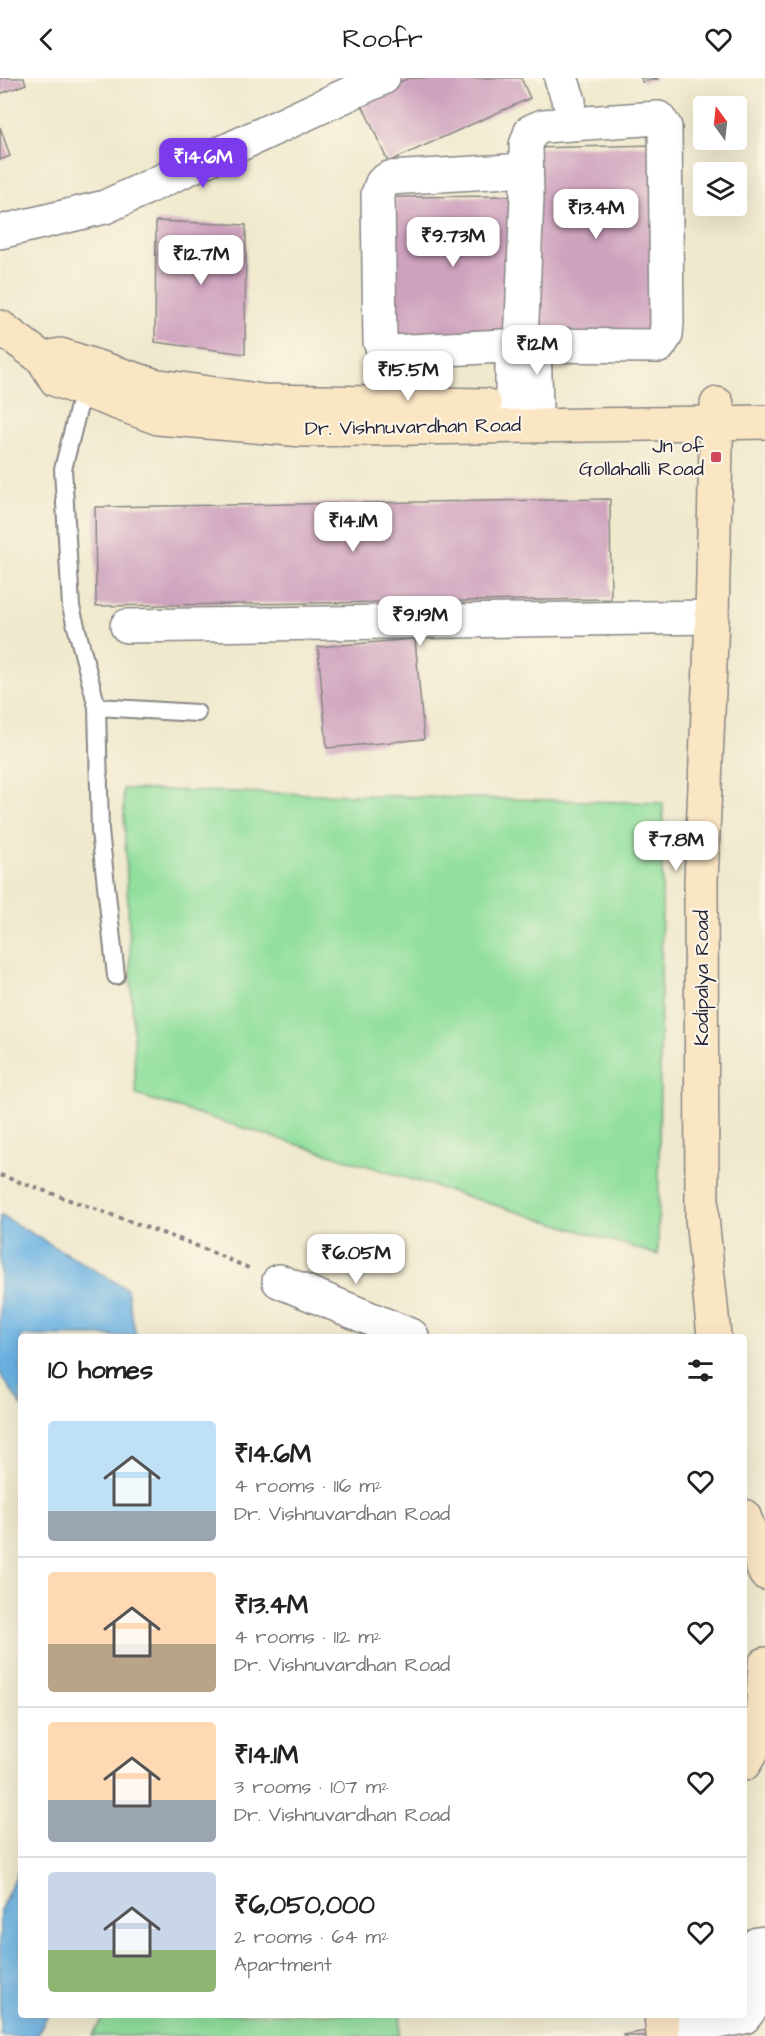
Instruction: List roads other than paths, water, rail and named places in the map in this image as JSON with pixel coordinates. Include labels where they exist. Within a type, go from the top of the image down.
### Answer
[{"type":"main road","name":"Dr. Vishnuvardhan Road","points":[[0,327],[44,359],[56,380],[158,418],[303,430],[717,413],[765,405]]},
{"type":"main road","name":"Dr. Vishnuvardhan Road","points":[[44,359],[60,355],[153,385],[263,401],[524,406],[717,413],[765,422]]},
{"type":"main road","name":"Kodipalya Road","points":[[714,1334],[702,1218],[701,881],[712,617],[717,413]]},
{"type":"main road","points":[[753,1529],[765,1573]]},
{"type":"main road","points":[[747,1759],[760,1736],[765,1664]]},
{"type":"street","points":[[0,232],[105,207],[383,78]]},
{"type":"street","points":[[524,406],[523,345],[526,170],[526,145],[531,131],[543,126],[658,118],[665,127],[666,335],[659,346],[523,345],[392,352],[383,349],[380,342],[378,194],[382,183],[389,178],[526,170]]},
{"type":"street","points":[[127,626],[712,617]]},
{"type":"street","points":[[279,1281],[407,1334]]},
{"type":"street","points":[[747,2013],[759,1998],[757,1944],[765,1942]]},
{"type":"street","points":[[662,2026],[739,2018]]},
{"type":"lane","points":[[83,390],[63,469],[71,607],[97,707],[100,831],[116,976]]},
{"type":"lane","points":[[97,707],[197,713]]},
{"type":"water","points":[[0,1215],[127,1289],[136,1334],[18,1334],[18,1401],[0,1373]]},
{"type":"water","points":[[18,1871],[18,2018],[46,2018],[36,2036],[0,2036],[0,1911]]},
{"type":"place","name":"Jn of Gollahalli Road","points":[[716,457]]}]
